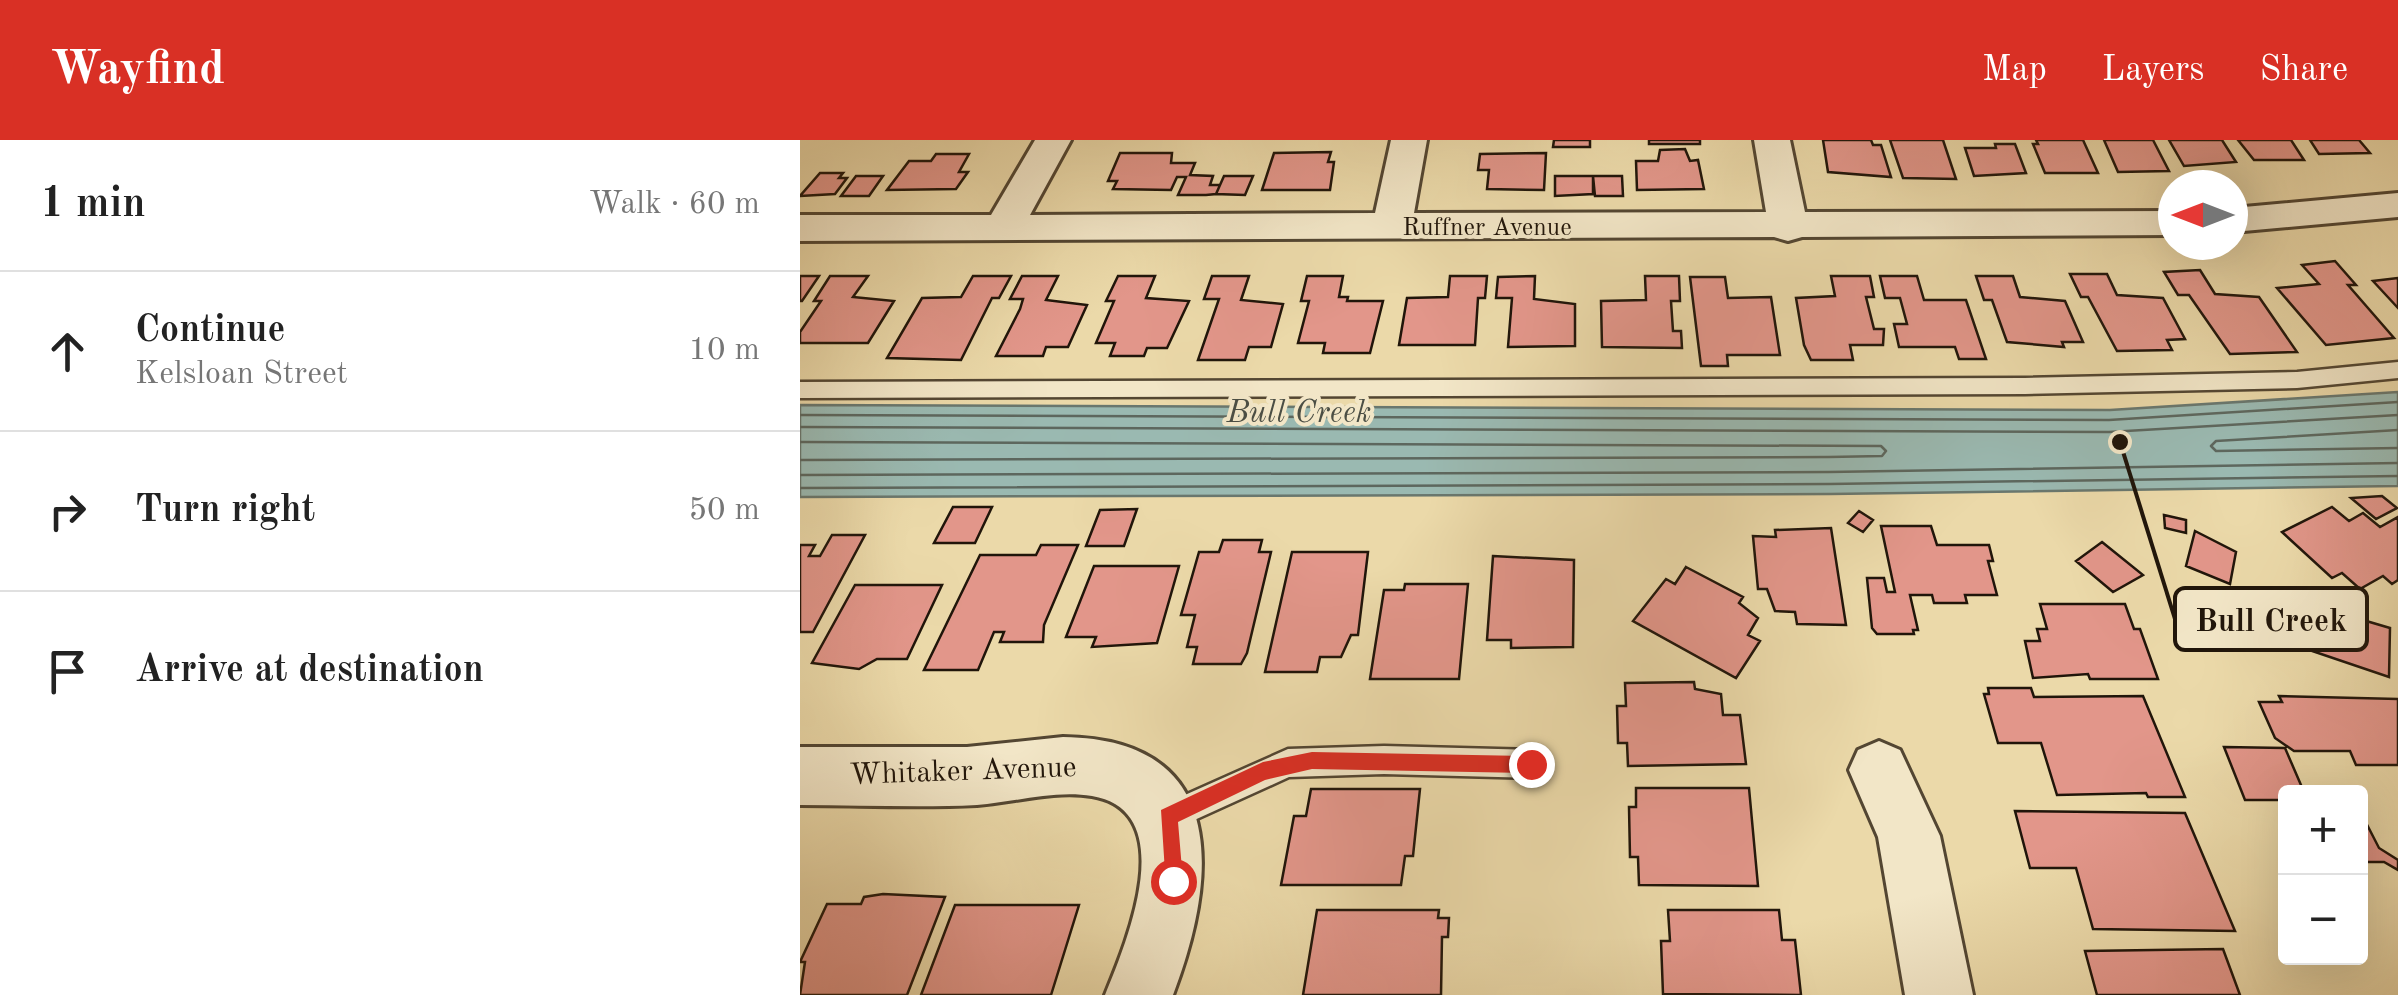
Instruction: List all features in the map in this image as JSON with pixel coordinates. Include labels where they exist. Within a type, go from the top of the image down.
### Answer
[{"type":"street","points":[[1003,228],[1052,140]]},
{"type":"street","points":[[1392,228],[1409,140]]},
{"type":"street","points":[[1772,140],[1788,228]]},
{"type":"street","points":[[2248,219],[2398,205]]},
{"type":"street","name":"Ruffner Avenue","points":[[800,228],[1788,228],[2158,223]]},
{"type":"street","name":"Whitaker Avenue","points":[[800,776],[971,776],[1079,766],[1114,772],[1130,781],[1148,792],[1168,817]]},
{"type":"street","points":[[1879,770],[1909,836],[1939,995]]},
{"type":"street","points":[[1139,995],[1169,914],[1173,881],[1168,817]]},
{"type":"lane","points":[[800,390],[2025,386],[2297,380],[2398,370]]},
{"type":"lane","points":[[1168,817],[1288,763],[1384,760],[1531,764]]},
{"type":"water","points":[[2398,392],[2398,486],[1830,494],[800,497],[800,405],[2110,410]]},
{"type":"building","points":[[1554,140],[1590,140],[1590,147],[1553,147]]},
{"type":"building","points":[[1649,140],[1700,140],[1700,144],[1649,144]]},
{"type":"building","points":[[1823,140],[1871,140],[1873,145],[1881,145],[1891,177],[1828,172]]},
{"type":"building","points":[[1890,140],[1943,140],[1956,179],[1903,178]]},
{"type":"building","points":[[2036,140],[2083,140],[2098,173],[2045,173],[2033,144],[2038,144]]},
{"type":"building","points":[[2104,140],[2153,140],[2168,170],[2158,171],[2118,172]]},
{"type":"building","points":[[2169,140],[2222,140],[2236,162],[2184,166]]},
{"type":"building","points":[[2238,140],[2291,140],[2304,160],[2254,160]]},
{"type":"building","points":[[2310,140],[2359,140],[2370,153],[2319,154]]},
{"type":"building","points":[[1995,144],[2015,144],[2026,173],[1974,176],[1965,148],[1996,148]]},
{"type":"building","points":[[1685,149],[1690,161],[1698,160],[1704,189],[1637,190],[1636,161],[1658,161],[1660,150]]},
{"type":"building","points":[[1331,152],[1328,162],[1334,162],[1330,190],[1262,190],[1274,153]]},
{"type":"building","points":[[1120,153],[1172,153],[1171,163],[1195,163],[1190,175],[1213,176],[1210,185],[1220,185],[1216,194],[1178,195],[1186,177],[1177,177],[1171,190],[1113,189],[1117,181],[1108,181]]},
{"type":"building","points":[[1546,153],[1544,190],[1487,189],[1489,170],[1478,170],[1480,154]]},
{"type":"building","points":[[936,154],[969,154],[959,172],[968,172],[956,189],[887,190],[909,161],[931,161]]},
{"type":"building","points":[[820,173],[843,173],[839,178],[847,178],[835,194],[800,196]]},
{"type":"building","points":[[856,176],[883,176],[869,196],[841,196]]},
{"type":"building","points":[[1224,176],[1253,176],[1245,195],[1216,194]]},
{"type":"building","points":[[1555,176],[1593,176],[1593,194],[1555,196]]},
{"type":"building","points":[[1593,176],[1622,176],[1623,196],[1595,196]]},
{"type":"building","points":[[2335,261],[2356,285],[2348,285],[2394,338],[2326,345],[2277,288],[2319,284],[2302,265]]},
{"type":"building","points":[[2200,270],[2215,294],[2259,297],[2297,352],[2230,354],[2189,295],[2178,295],[2164,272]]},
{"type":"building","points":[[2070,274],[2107,274],[2117,295],[2163,298],[2185,339],[2167,340],[2172,350],[2117,351],[2088,297],[2081,297]]},
{"type":"building","points":[[800,276],[819,276],[802,301],[800,301]]},
{"type":"building","points":[[830,276],[868,276],[853,297],[894,301],[868,343],[800,343],[800,332],[821,301],[814,301]]},
{"type":"building","points":[[973,276],[1011,276],[999,298],[992,298],[961,360],[887,358],[922,298],[961,297]]},
{"type":"building","points":[[1022,276],[1058,276],[1046,300],[1087,305],[1068,347],[1046,347],[1043,356],[996,356],[1020,309],[1023,299],[1010,299]]},
{"type":"building","points":[[1118,276],[1155,276],[1146,298],[1189,301],[1167,348],[1147,348],[1144,356],[1110,356],[1115,343],[1096,343],[1114,301],[1106,301]]},
{"type":"building","points":[[1212,276],[1249,276],[1241,300],[1283,304],[1271,347],[1249,347],[1245,360],[1198,360],[1219,299],[1204,299]]},
{"type":"building","points":[[1307,276],[1343,276],[1339,297],[1348,297],[1347,301],[1383,301],[1370,353],[1323,353],[1325,343],[1298,343],[1309,301],[1301,301]]},
{"type":"building","points":[[1450,276],[1487,276],[1485,298],[1478,298],[1475,345],[1399,345],[1407,298],[1448,297]]},
{"type":"building","points":[[1535,276],[1534,299],[1575,304],[1575,346],[1508,347],[1512,298],[1496,298],[1498,277]]},
{"type":"building","points":[[1645,276],[1679,276],[1680,301],[1671,301],[1673,331],[1681,331],[1682,348],[1602,347],[1601,301],[1646,300]]},
{"type":"building","points":[[1831,276],[1870,276],[1874,297],[1866,297],[1874,329],[1884,329],[1883,345],[1850,345],[1853,360],[1811,360],[1804,345],[1796,298],[1835,296]]},
{"type":"building","points":[[1880,276],[1917,276],[1924,300],[1966,300],[1986,359],[1959,359],[1955,347],[1899,347],[1894,324],[1907,324],[1900,298],[1885,298]]},
{"type":"building","points":[[1976,276],[2013,276],[2020,297],[2065,301],[2083,342],[2062,342],[2064,347],[2007,342],[1992,300],[1984,300]]},
{"type":"building","points":[[1690,277],[1725,277],[1728,298],[1771,297],[1780,355],[1727,355],[1728,366],[1701,366]]},
{"type":"building","points":[[2398,278],[2398,308],[2373,281]]},
{"type":"building","points":[[2382,496],[2397,508],[2376,519],[2351,498]]},
{"type":"building","points":[[953,507],[992,507],[975,543],[934,543]]},
{"type":"building","points":[[2332,507],[2349,521],[2363,513],[2380,527],[2398,517],[2398,580],[2392,584],[2383,576],[2360,589],[2342,573],[2332,578],[2282,532]]},
{"type":"building","points":[[1137,509],[1124,546],[1086,546],[1100,510]]},
{"type":"building","points":[[1859,511],[1873,520],[1863,532],[1848,523]]},
{"type":"building","points":[[2164,515],[2186,520],[2186,533],[2165,528]]},
{"type":"building","points":[[1881,526],[1931,526],[1937,545],[1989,545],[1993,561],[1988,561],[1997,595],[1965,595],[1967,603],[1934,603],[1932,595],[1910,595],[1918,630],[1913,630],[1914,634],[1877,634],[1872,628],[1867,578],[1884,578],[1887,592],[1895,592]]},
{"type":"building","points":[[1831,528],[1846,625],[1797,624],[1795,612],[1775,611],[1767,589],[1758,589],[1753,536],[1776,537],[1775,530]]},
{"type":"building","points":[[2195,531],[2236,552],[2230,584],[2186,566]]},
{"type":"building","points":[[832,535],[865,535],[813,632],[800,632],[800,545],[815,545],[809,556],[820,556]]},
{"type":"building","points":[[1223,540],[1262,540],[1259,552],[1271,552],[1247,653],[1241,664],[1193,664],[1197,647],[1187,647],[1195,615],[1181,615],[1199,552],[1219,552]]},
{"type":"building","points":[[2102,542],[2143,575],[2113,592],[2076,561]]},
{"type":"building","points":[[1041,545],[1078,545],[1044,625],[1043,642],[1000,642],[1004,632],[994,632],[978,670],[924,670],[980,555],[1036,555]]},
{"type":"building","points":[[1292,552],[1368,552],[1358,635],[1351,635],[1341,657],[1320,657],[1317,672],[1265,672]]},
{"type":"building","points":[[1493,556],[1574,560],[1573,647],[1511,648],[1511,640],[1487,640]]},
{"type":"building","points":[[1094,566],[1179,566],[1157,643],[1092,647],[1096,637],[1066,637]]},
{"type":"building","points":[[1686,567],[1743,597],[1739,603],[1758,618],[1748,635],[1760,641],[1736,678],[1633,621],[1666,579],[1675,584]]},
{"type":"building","points":[[1405,584],[1468,584],[1459,679],[1370,679],[1384,590],[1404,590]]},
{"type":"building","points":[[855,585],[942,585],[907,659],[877,659],[859,669],[812,663]]},
{"type":"building","points":[[2271,590],[2309,603],[2310,594],[2346,606],[2346,615],[2390,628],[2389,677],[2268,636]]},
{"type":"building","points":[[2040,604],[2125,604],[2134,629],[2140,629],[2158,679],[2090,679],[2088,674],[2033,678],[2025,641],[2040,641],[2037,629],[2047,629]]},
{"type":"building","points":[[1694,682],[1695,689],[1721,694],[1723,715],[1740,715],[1746,764],[1628,766],[1627,743],[1618,743],[1617,706],[1626,706],[1625,683]]},
{"type":"building","points":[[1988,688],[2031,688],[2034,697],[2143,696],[2185,797],[2148,797],[2146,793],[2057,795],[2041,743],[1998,743],[1984,694],[1989,694]]},
{"type":"building","points":[[2279,696],[2398,699],[2398,765],[2356,765],[2350,751],[2294,751],[2275,738],[2259,702],[2282,702]]},
{"type":"building","points":[[2224,747],[2285,748],[2301,785],[2278,785],[2278,800],[2245,800]]},
{"type":"building","points":[[1636,788],[1749,788],[1758,886],[1639,885],[1638,857],[1630,857],[1629,807],[1636,807]]},
{"type":"building","points":[[1311,789],[1420,789],[1413,856],[1405,856],[1401,885],[1281,885],[1294,816],[1306,816]]},
{"type":"building","points":[[2015,811],[2185,813],[2235,931],[2093,929],[2076,868],[2030,868]]},
{"type":"building","points":[[2368,827],[2379,848],[2398,860],[2398,870],[2384,862],[2368,862]]},
{"type":"building","points":[[864,897],[945,897],[907,995],[800,995],[805,962],[800,962],[827,904],[861,904]]},
{"type":"building","points":[[955,905],[1079,905],[1051,995],[921,995]]},
{"type":"building","points":[[1317,910],[1439,910],[1438,918],[1449,918],[1448,937],[1442,937],[1441,995],[1303,995]]},
{"type":"building","points":[[1668,910],[1779,910],[1782,940],[1795,940],[1801,995],[1663,994],[1661,941],[1670,941]]},
{"type":"building","points":[[2223,949],[2240,995],[2097,995],[2085,951]]},
{"type":"place","name":"Bull Creek","points":[[2120,442]]},
{"type":"route","points":[[1173,881],[1168,817],[1263,771],[1312,760],[1531,764]]}]
